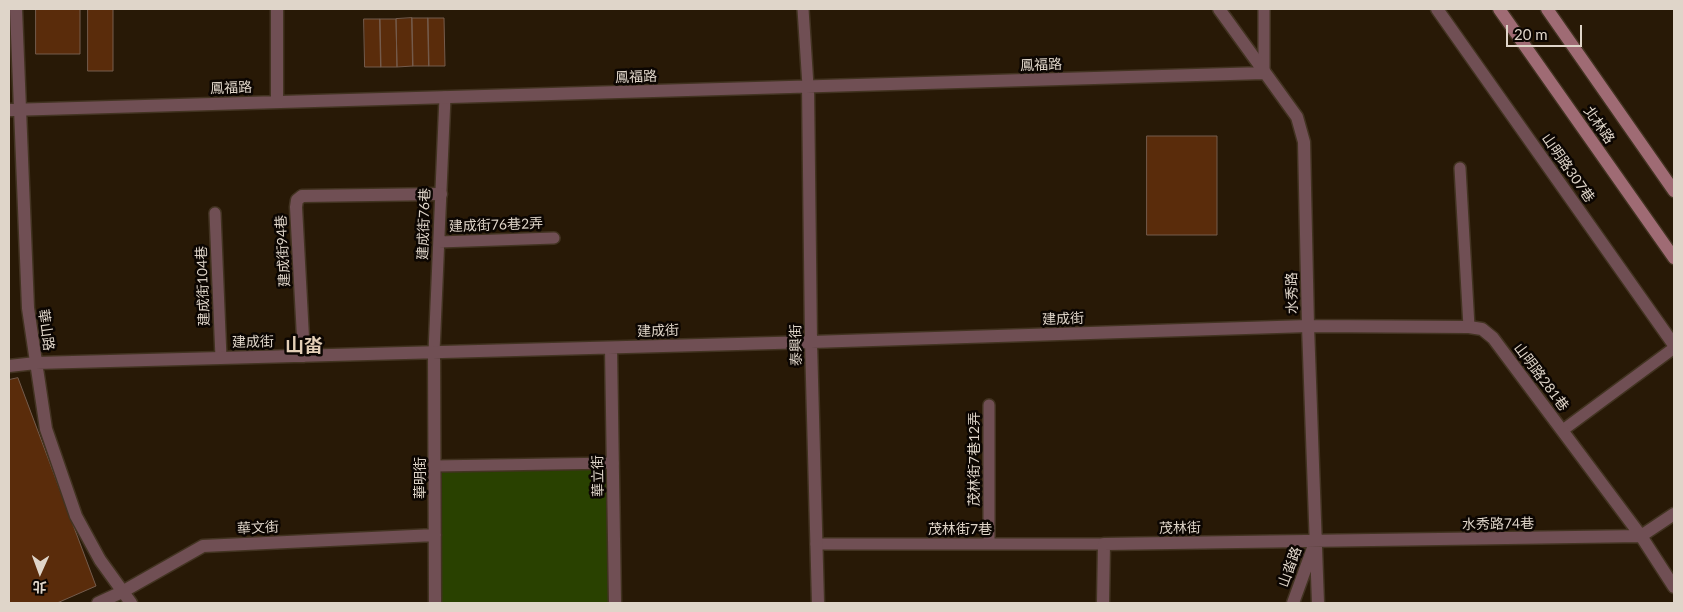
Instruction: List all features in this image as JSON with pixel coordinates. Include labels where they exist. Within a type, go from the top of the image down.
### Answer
[{"type":"street","name":"華山路","points":[[16,9],[14,110],[28,308],[46,429],[76,516],[100,560],[131,603]]},
{"type":"street","points":[[277,9],[277,102]]},
{"type":"street","name":"水秀路","points":[[1219,9],[1297,117],[1304,142],[1308,326],[1318,603]]},
{"type":"street","name":"山明路307巷","points":[[1437,9],[1674,346]]},
{"type":"street","name":"北林路","points":[[1499,9],[1674,258]]},
{"type":"street","name":"北林路","points":[[1547,9],[1674,191]]},
{"type":"street","name":"鳳福路","points":[[14,110],[1264,73]]},
{"type":"street","name":"泰興街","points":[[808,86],[811,342],[818,603]]},
{"type":"street","name":"建成街94巷","points":[[304,356],[297,200],[302,196],[441,194]]},
{"type":"street","name":"山明路281巷","points":[[1308,326],[1469,327],[1482,329],[1493,338],[1563,430],[1641,536],[1674,587]]},
{"type":"street","name":"建成街","points":[[9,366],[36,363],[611,348],[1308,326]]},
{"type":"street","name":"華立街","points":[[611,348],[615,603]]},
{"type":"street","name":"華明街","points":[[434,352],[435,603]]},
{"type":"street","points":[[1641,536],[1674,514]]},
{"type":"street","name":"華文街","points":[[98,603],[122,592],[204,546],[435,535]]},
{"type":"street","name":"水秀路74巷","points":[[1316,541],[1641,536]]},
{"type":"street","name":"茂林街","points":[[1104,544],[1316,541]]},
{"type":"street","name":"山畓路","points":[[1293,603],[1316,541]]},
{"type":"street","points":[[1103,603],[1104,544]]},
{"type":"lane","points":[[803,9],[808,86]]},
{"type":"lane","points":[[1264,9],[1264,73]]},
{"type":"lane","name":"建成街76巷","points":[[434,352],[445,97]]},
{"type":"lane","points":[[1460,168],[1469,327]]},
{"type":"lane","name":"建成街104巷","points":[[216,213],[221,358]]},
{"type":"lane","name":"建成街76巷2弄","points":[[439,242],[554,238]]},
{"type":"lane","points":[[1563,430],[1674,346]]},
{"type":"lane","name":"茂林街7巷12弄","points":[[989,405],[989,544]]},
{"type":"lane","points":[[435,466],[613,463]]},
{"type":"lane","name":"茂林街7巷","points":[[816,544],[1104,544]]},
{"type":"green space","points":[[609,468],[610,603],[440,603],[439,470]]},
{"type":"building","points":[[36,9],[80,9],[80,54],[36,54]]},
{"type":"building","points":[[88,9],[113,9],[113,71],[88,71]]},
{"type":"building","points":[[412,18],[413,66],[397,67],[396,19]]},
{"type":"building","points":[[412,18],[428,18],[429,66],[413,66]]},
{"type":"building","points":[[428,18],[444,18],[445,66],[429,66]]},
{"type":"building","points":[[364,19],[380,19],[381,67],[365,67]]},
{"type":"building","points":[[380,19],[396,19],[397,67],[381,67]]},
{"type":"building","points":[[1147,136],[1217,136],[1217,235],[1147,235]]},
{"type":"building","points":[[18,378],[96,586],[57,603],[9,603],[9,380]]},
{"type":"district","name":"山畓","points":[[304,346]]}]
